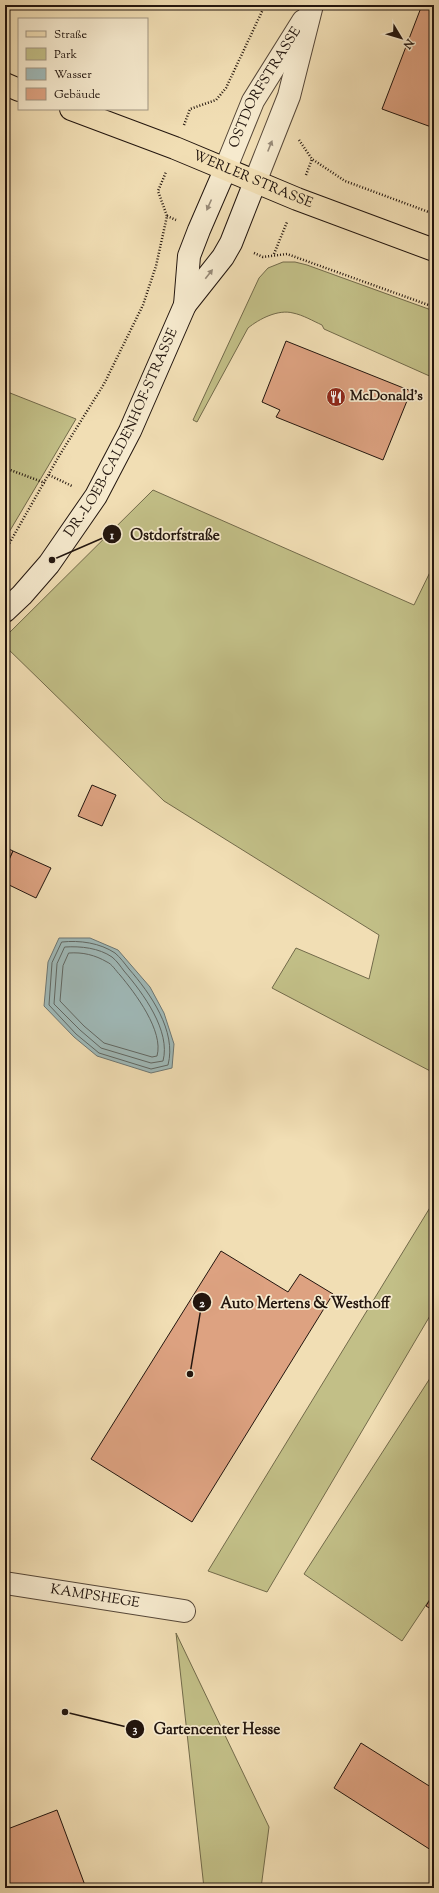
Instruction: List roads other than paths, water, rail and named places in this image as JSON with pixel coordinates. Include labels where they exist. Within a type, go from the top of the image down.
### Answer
[{"type":"main road","name":"OSTDORFSTRASSE","points":[[225,170],[253,101],[311,6]]},
{"type":"main road","name":"OSTDORFSTRASSE","points":[[255,182],[289,96],[311,6]]},
{"type":"main road","points":[[5,84],[18,90]]},
{"type":"main road","name":"WERLER STRASSE","points":[[74,110],[175,148],[255,182],[434,250]]},
{"type":"main road","name":"DR.-LOEB-CALDENHOF-STRASSE","points":[[185,305],[189,256],[225,170]]},
{"type":"main road","name":"DR.-LOEB-CALDENHOF-STRASSE","points":[[5,611],[22,595],[52,560],[96,496],[130,431],[185,305],[223,256],[230,243],[255,182]]},
{"type":"main road","name":"KAMPSHEGE","points":[[5,1583],[184,1611]]},
{"type":"water","points":[[59,938],[90,938],[118,950],[150,987],[164,1013],[174,1044],[172,1068],[151,1073],[97,1056],[74,1037],[44,1006],[48,962]]},
{"type":"place","name":"McDonald's","points":[[336,397]]},
{"type":"place","name":"Ostdorfstraße","points":[[52,560]]},
{"type":"place","name":"Auto Mertens & Westhoff","points":[[190,1374]]},
{"type":"place","name":"Gartencenter Hesse","points":[[65,1712]]}]
